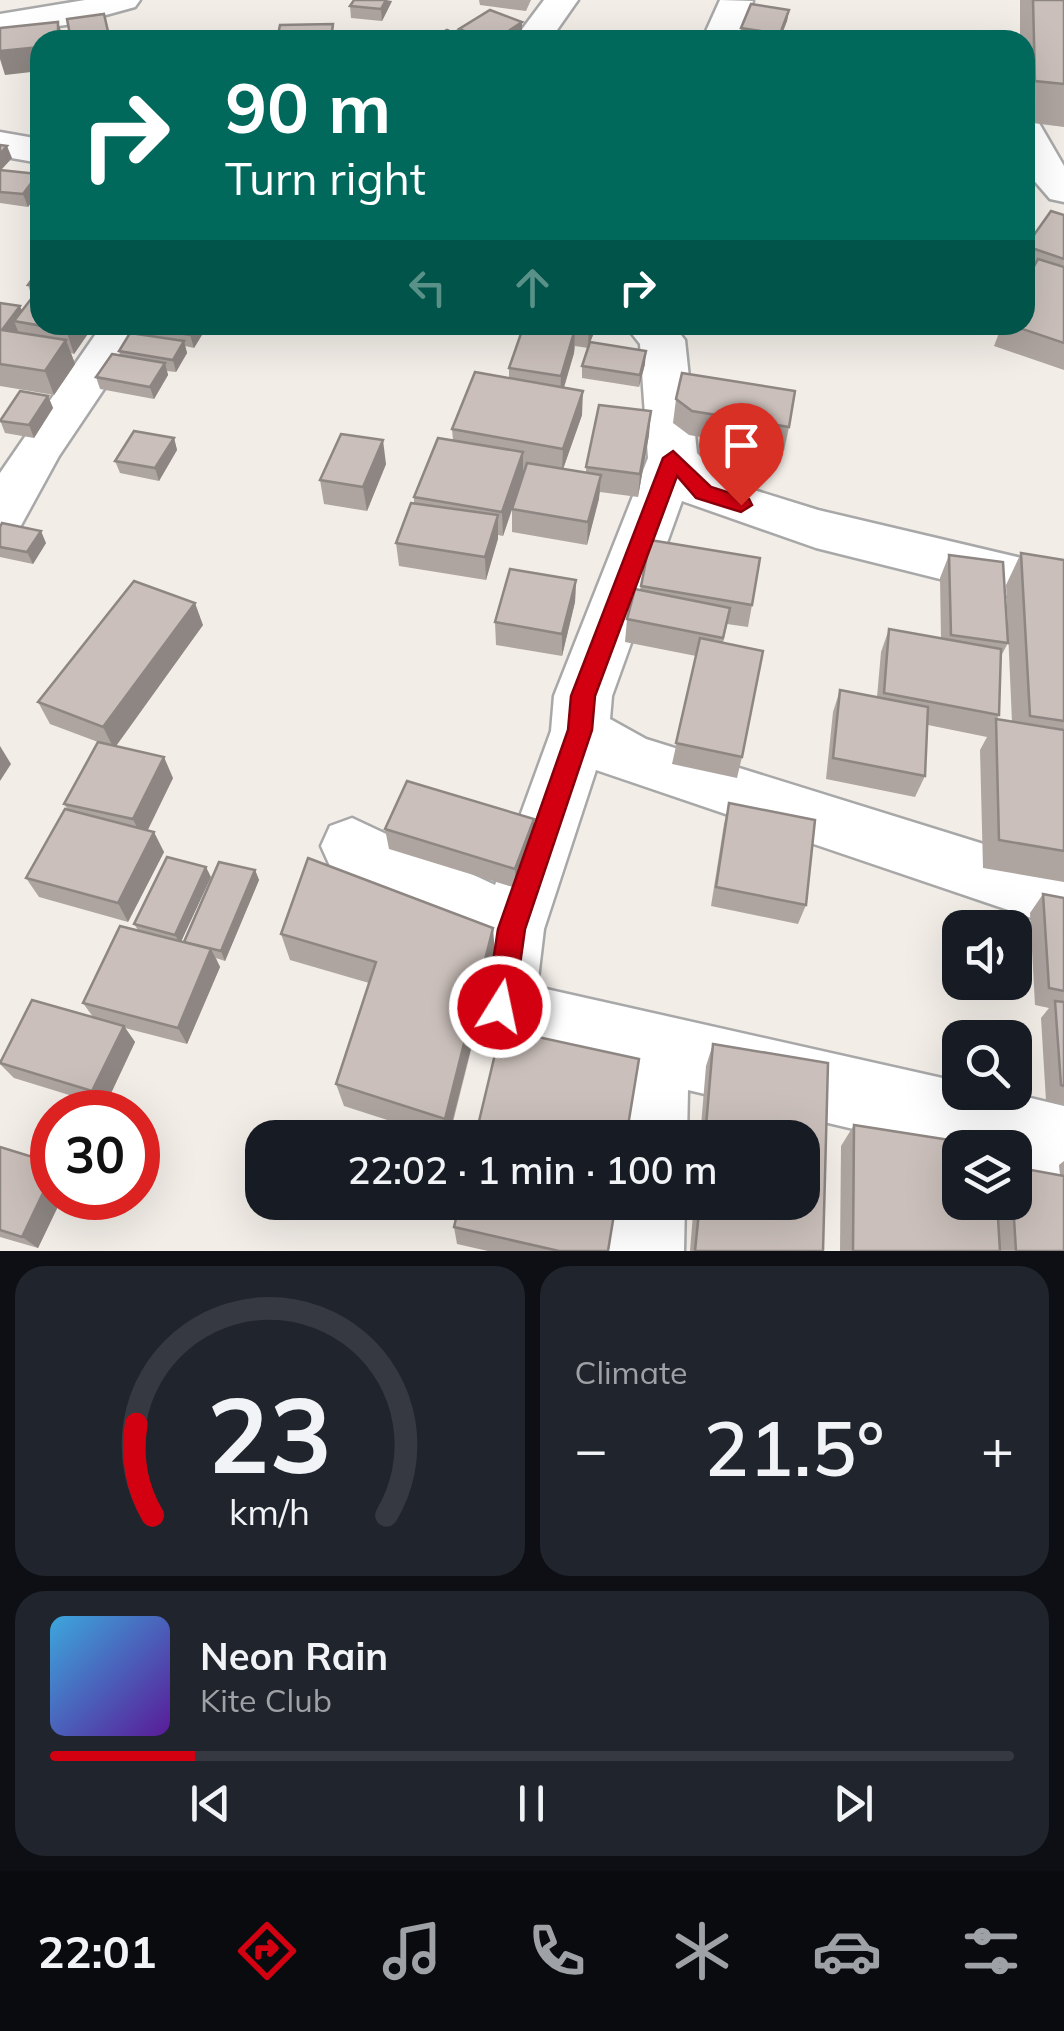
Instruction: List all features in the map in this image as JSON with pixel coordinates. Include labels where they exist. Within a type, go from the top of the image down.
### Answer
[{"type":"street","points":[[0,24],[73,14],[123,0]]},
{"type":"street","points":[[539,30],[561,0]]},
{"type":"street","points":[[724,30],[736,1]]},
{"type":"street","points":[[0,144],[30,149]]},
{"type":"street","points":[[1035,151],[1064,190]]},
{"type":"street","points":[[0,518],[39,448],[118,335]]},
{"type":"street","points":[[657,335],[662,340],[673,458],[583,696],[580,730],[512,929],[500,1007],[508,1014],[1064,1142]]},
{"type":"street","points":[[673,458],[704,492],[722,499],[816,529],[1064,589]]},
{"type":"street","points":[[580,730],[628,759],[1064,898]]},
{"type":"street","points":[[352,846],[512,929]]},
{"type":"street","points":[[652,1120],[654,1048]]},
{"type":"street","points":[[646,1251],[647,1220]]},
{"type":"building","points":[[354,0],[386,0],[381,9],[350,6]]},
{"type":"building","points":[[1033,0],[1064,0],[1064,84],[1035,81]]},
{"type":"building","points":[[751,4],[789,10],[782,30],[741,28]]},
{"type":"building","points":[[490,10],[522,22],[510,30],[459,29]]},
{"type":"building","points":[[104,14],[108,30],[69,30],[67,19]]},
{"type":"building","points":[[58,22],[58,30],[30,30],[30,48],[0,51],[0,28]]},
{"type":"building","points":[[333,24],[332,30],[279,30],[280,25]]},
{"type":"building","points":[[0,170],[30,173],[30,185],[23,194],[0,192]]},
{"type":"building","points":[[1051,211],[1064,215],[1064,259],[1035,249],[1035,233]]},
{"type":"building","points":[[1038,259],[1064,267],[1064,343],[1035,333]]},
{"type":"building","points":[[30,300],[30,324],[14,321]]},
{"type":"building","points":[[0,303],[20,306],[2,330],[66,340],[45,371],[0,364]]},
{"type":"building","points":[[129,335],[184,341],[173,360],[119,351]]},
{"type":"building","points":[[521,335],[573,335],[561,376],[509,368]]},
{"type":"building","points":[[590,342],[646,351],[640,375],[582,366]]},
{"type":"building","points":[[112,354],[165,363],[150,387],[96,377]]},
{"type":"building","points":[[475,372],[583,391],[563,449],[452,429]]},
{"type":"building","points":[[682,373],[795,391],[789,427],[692,411],[676,399]]},
{"type":"building","points":[[20,391],[48,396],[29,425],[0,421]]},
{"type":"building","points":[[599,405],[651,411],[640,474],[586,467]]},
{"type":"building","points":[[134,431],[174,438],[155,468],[115,461]]},
{"type":"building","points":[[341,434],[383,440],[363,487],[320,480]]},
{"type":"building","points":[[438,438],[523,452],[502,512],[414,497]]},
{"type":"building","points":[[527,463],[601,475],[588,522],[512,509]]},
{"type":"building","points":[[411,503],[498,515],[485,557],[396,543]]},
{"type":"building","points":[[2,523],[41,531],[27,552],[0,547]]},
{"type":"building","points":[[650,540],[760,558],[752,605],[641,586]]},
{"type":"building","points":[[1021,553],[1064,560],[1064,721],[1030,716]]},
{"type":"building","points":[[949,555],[1003,562],[1008,643],[951,635]]},
{"type":"building","points":[[510,569],[576,580],[562,634],[495,622]]},
{"type":"building","points":[[134,581],[195,603],[103,727],[38,702]]},
{"type":"building","points":[[635,589],[730,608],[723,638],[627,619]]},
{"type":"building","points":[[889,629],[1001,649],[999,715],[884,693]]},
{"type":"building","points":[[700,638],[763,651],[742,757],[676,743]]},
{"type":"building","points":[[840,690],[928,707],[925,776],[833,758]]},
{"type":"building","points":[[996,719],[1064,730],[1064,851],[999,840]]},
{"type":"building","points":[[98,742],[164,757],[133,819],[64,804]]},
{"type":"building","points":[[407,781],[534,819],[515,869],[385,829]]},
{"type":"building","points":[[729,803],[815,820],[806,905],[716,887]]},
{"type":"building","points":[[65,809],[154,832],[118,903],[26,878]]},
{"type":"building","points":[[167,857],[206,867],[175,935],[134,924]]},
{"type":"building","points":[[308,858],[493,928],[445,1119],[336,1084],[376,962],[281,934]]},
{"type":"building","points":[[219,862],[255,870],[221,951],[184,942]]},
{"type":"building","points":[[1043,894],[1064,898],[1064,991],[1049,988]]},
{"type":"building","points":[[120,926],[211,949],[178,1028],[83,1003]]},
{"type":"building","points":[[32,1000],[124,1026],[92,1090],[0,1063]]},
{"type":"building","points":[[1055,1001],[1064,1002],[1064,1086],[1061,1085]]},
{"type":"building","points":[[501,1029],[639,1059],[629,1120],[479,1120]]},
{"type":"building","points":[[713,1044],[828,1063],[823,1251],[695,1251],[698,1220],[820,1220],[820,1120],[707,1120]]},
{"type":"building","points":[[854,1125],[942,1139],[942,1220],[998,1220],[1000,1251],[853,1251]]},
{"type":"building","points":[[0,1147],[30,1156],[30,1220],[22,1237],[0,1230]]},
{"type":"building","points":[[1032,1170],[1064,1176],[1064,1251],[1016,1251],[1014,1220],[1032,1220]]},
{"type":"building","points":[[456,1220],[613,1220],[608,1251],[559,1251],[454,1227]]},
{"type":"route","points":[[500,1007],[512,929],[580,730],[583,696],[673,458],[704,492],[741,505]]}]
